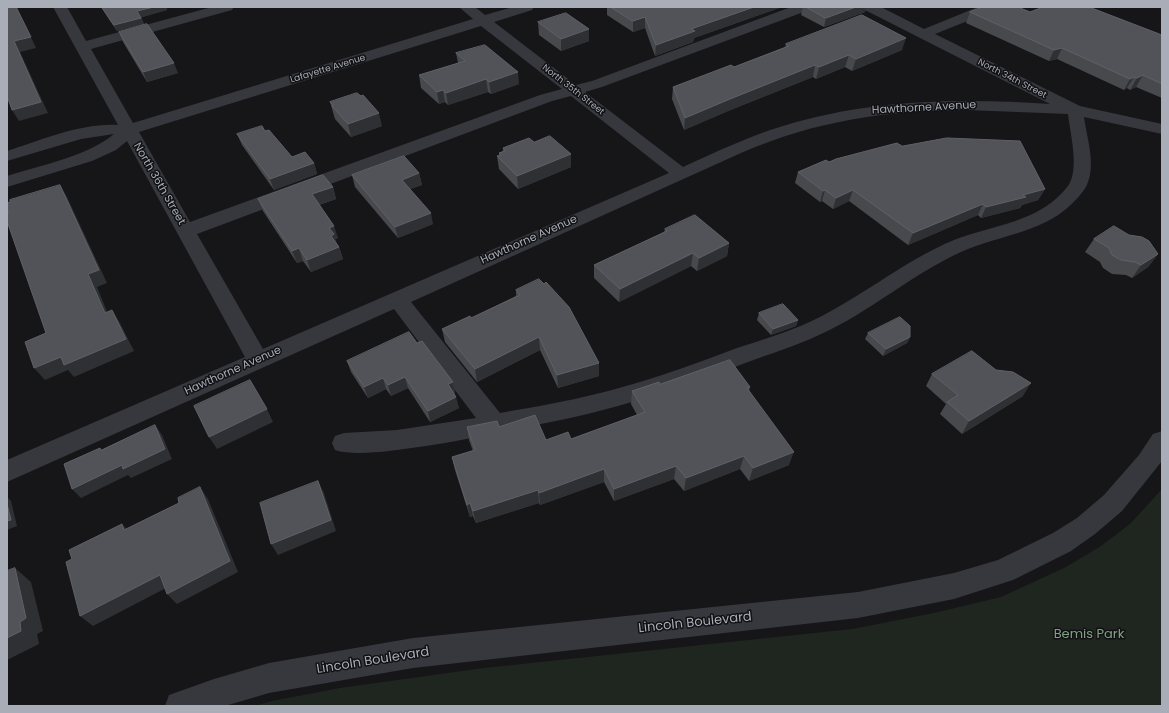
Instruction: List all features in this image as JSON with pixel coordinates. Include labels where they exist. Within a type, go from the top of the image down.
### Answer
[{"type":"street","name":"North 36th Street","points":[[60,7],[258,360]]},
{"type":"street","points":[[82,46],[226,7]]},
{"type":"street","name":"North 35th Street","points":[[466,7],[681,174]]},
{"type":"street","name":"Lafayette Avenue","points":[[7,156],[78,134],[107,129],[128,130],[527,7]]},
{"type":"street","points":[[185,231],[546,98],[597,84],[804,7]]},
{"type":"street","name":"North 34th Street","points":[[870,7],[1075,110],[1162,130]]},
{"type":"street","points":[[924,34],[990,7]]},
{"type":"street","name":"Hawthorne Avenue","points":[[7,471],[681,174],[789,129],[825,119],[911,106],[1006,106],[1075,110]]},
{"type":"street","points":[[344,443],[396,440],[442,434],[560,412],[619,397],[697,372],[766,348],[811,330],[861,304],[916,270],[961,245],[1030,223],[1046,215],[1069,197],[1077,187],[1082,175],[1082,159],[1075,110]]},
{"type":"street","name":"Lafayette Avenue","points":[[7,182],[86,157],[110,146],[128,130]]},
{"type":"street","points":[[397,299],[494,424]]},
{"type":"street","name":"Lincoln Boulevard","points":[[180,706],[214,694],[269,678],[412,653],[858,605],[954,586],[1002,571],[1062,542],[1086,526],[1113,503],[1148,462],[1162,441]]},
{"type":"green space","name":"Bemis Park","points":[[1162,489],[1162,706],[255,706],[272,701],[340,688],[484,668],[852,629],[934,613],[1001,597],[1066,567],[1101,546],[1130,524]]},
{"type":"building","points":[[7,7],[16,7],[31,37],[14,41],[41,102],[12,110],[7,96]]},
{"type":"building","points":[[102,7],[154,7],[137,11],[141,18],[114,25]]},
{"type":"building","points":[[611,7],[754,7],[691,29],[695,31],[656,45],[645,17],[633,21]]},
{"type":"building","points":[[806,7],[856,7],[826,18]]},
{"type":"building","points":[[983,7],[1018,7],[1030,12],[1043,7],[1089,7],[1162,35],[1162,84],[1143,75],[1130,79],[1062,48],[1054,50],[970,12]]},
{"type":"building","points":[[566,13],[589,29],[561,39],[538,22]]},
{"type":"building","points":[[862,15],[906,38],[856,59],[849,55],[819,67],[815,65],[685,118],[673,87],[731,65],[734,67],[789,46],[786,44]]},
{"type":"building","points":[[147,24],[174,63],[143,72],[119,32]]},
{"type":"building","points":[[485,45],[518,72],[489,82],[486,79],[446,93],[443,90],[437,92],[419,75],[465,61],[456,53]]},
{"type":"building","points":[[357,93],[361,96],[363,95],[379,113],[348,124],[330,102]]},
{"type":"building","points":[[262,126],[265,131],[269,130],[292,157],[305,152],[314,163],[270,179],[237,134]]},
{"type":"building","points":[[550,136],[571,154],[517,176],[497,156],[501,155],[499,153],[505,151],[503,148],[529,138],[534,142]]},
{"type":"building","points":[[947,138],[1020,141],[1045,189],[1023,195],[1026,197],[986,207],[983,204],[913,233],[853,190],[836,198],[825,190],[823,191],[798,172],[826,160],[829,162],[897,143],[902,146]]},
{"type":"building","points":[[404,156],[419,173],[402,180],[431,213],[395,227],[352,175]]},
{"type":"building","points":[[323,175],[333,187],[312,194],[334,226],[329,228],[334,234],[331,236],[339,247],[307,260],[299,248],[292,251],[258,199]]},
{"type":"building","points":[[60,185],[99,270],[88,274],[105,313],[112,310],[126,339],[64,365],[61,357],[34,368],[25,342],[46,333],[7,221],[7,212],[9,212],[7,203],[10,202],[10,200]]},
{"type":"building","points":[[695,215],[729,243],[699,258],[693,253],[620,289],[594,265],[667,231],[665,229]]},
{"type":"building","points":[[1114,226],[1129,235],[1142,237],[1149,241],[1158,254],[1141,265],[1135,262],[1121,260],[1112,255],[1109,248],[1094,239]]},
{"type":"building","points":[[539,279],[544,284],[546,282],[569,307],[599,363],[557,375],[539,337],[475,369],[442,329],[470,316],[471,318],[520,295],[516,290]]},
{"type":"building","points":[[783,304],[798,320],[773,329],[759,313]]},
{"type":"building","points":[[900,317],[910,326],[910,337],[886,349],[868,333]]},
{"type":"building","points":[[409,332],[417,343],[422,341],[453,382],[448,384],[456,397],[428,411],[405,377],[388,385],[383,378],[364,387],[347,361]]},
{"type":"building","points":[[972,351],[996,370],[1013,372],[1031,383],[969,421],[947,402],[958,395],[932,374]]},
{"type":"building","points":[[730,360],[750,387],[747,388],[794,452],[753,468],[744,456],[686,478],[676,466],[614,489],[604,469],[539,493],[538,490],[473,511],[470,503],[467,505],[452,457],[475,450],[467,427],[497,421],[499,427],[535,415],[546,440],[568,432],[571,439],[645,412],[632,391],[659,382],[660,384]]},
{"type":"building","points":[[250,380],[267,409],[209,437],[194,406]]},
{"type":"building","points":[[155,425],[165,449],[123,469],[122,465],[72,489],[64,464],[100,448],[101,450]]},
{"type":"building","points":[[318,481],[331,520],[271,544],[260,503]]},
{"type":"building","points":[[200,487],[230,561],[167,594],[160,575],[80,616],[66,562],[72,559],[69,550],[122,524],[124,530],[179,503],[178,498]]},
{"type":"building","points":[[7,504],[11,520],[7,521]]},
{"type":"building","points":[[15,568],[26,618],[20,622],[21,631],[7,638],[7,571]]}]
